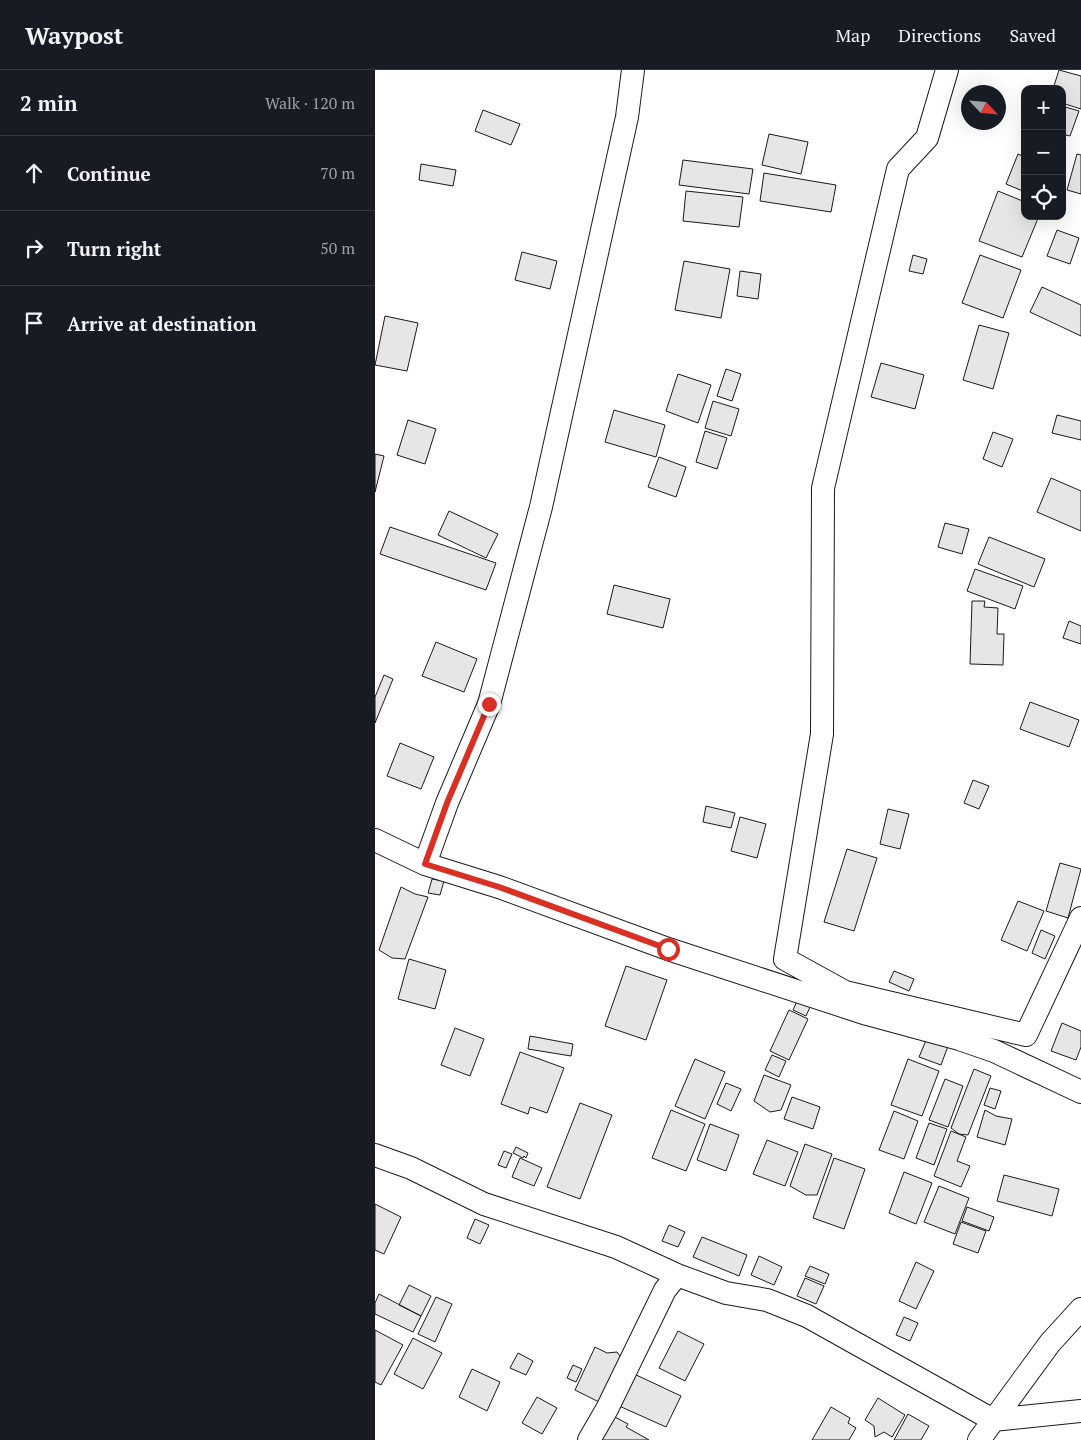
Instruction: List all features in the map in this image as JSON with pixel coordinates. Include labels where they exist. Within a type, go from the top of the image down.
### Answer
[{"type":"street","points":[[425,864],[447,803],[489,704],[541,507],[627,118],[633,70]]},
{"type":"street","points":[[947,70],[927,138],[898,169],[823,488],[822,734],[785,959],[845,992],[1026,1036],[1081,918]]},
{"type":"street","points":[[375,840],[425,864],[499,887],[668,949],[829,1002],[994,1051],[1081,1092]]},
{"type":"street","points":[[375,1154],[411,1168],[483,1204],[616,1247],[677,1275],[725,1293],[767,1300],[807,1316],[993,1420],[1081,1410]]},
{"type":"street","points":[[589,1440],[607,1409],[665,1290],[677,1275]]},
{"type":"street","points":[[979,1440],[1050,1343],[1081,1309]]},
{"type":"building","points":[[1059,70],[1081,76],[1081,109],[1066,104],[1066,85],[1054,85]]},
{"type":"building","points":[[1066,107],[1079,111],[1070,136],[1066,135]]},
{"type":"building","points":[[483,110],[520,124],[511,145],[475,131]]},
{"type":"building","points":[[769,134],[808,142],[801,174],[762,165]]},
{"type":"building","points":[[1018,154],[1021,155],[1021,190],[1006,184]]},
{"type":"building","points":[[1077,154],[1081,155],[1081,194],[1067,190]]},
{"type":"building","points":[[683,160],[753,169],[749,194],[679,185]]},
{"type":"building","points":[[421,164],[456,170],[453,186],[419,180]]},
{"type":"building","points":[[764,173],[836,185],[831,212],[760,201]]},
{"type":"building","points":[[686,191],[743,197],[739,227],[683,221]]},
{"type":"building","points":[[998,191],[1021,200],[1021,220],[1037,220],[1022,257],[979,241]]},
{"type":"building","points":[[1057,230],[1079,238],[1070,264],[1047,256]]},
{"type":"building","points":[[522,252],[557,261],[550,289],[515,280]]},
{"type":"building","points":[[913,255],[927,259],[923,274],[909,271]]},
{"type":"building","points":[[980,255],[1021,270],[1003,318],[962,303]]},
{"type":"building","points":[[684,261],[730,269],[721,318],[675,310]]},
{"type":"building","points":[[740,271],[761,274],[758,299],[737,296]]},
{"type":"building","points":[[1042,287],[1081,305],[1081,336],[1030,312]]},
{"type":"building","points":[[385,316],[418,323],[407,371],[375,365]]},
{"type":"building","points":[[979,325],[1009,333],[993,389],[963,380]]},
{"type":"building","points":[[881,363],[924,375],[915,409],[871,397]]},
{"type":"building","points":[[726,369],[741,374],[732,401],[717,396]]},
{"type":"building","points":[[678,374],[711,385],[698,423],[666,411]]},
{"type":"building","points":[[713,401],[739,409],[731,436],[705,428]]},
{"type":"building","points":[[614,410],[665,425],[656,457],[605,442]]},
{"type":"building","points":[[1057,415],[1081,421],[1081,440],[1052,433]]},
{"type":"building","points":[[408,420],[436,429],[425,464],[397,455]]},
{"type":"building","points":[[705,431],[727,438],[717,469],[696,462]]},
{"type":"building","points":[[993,432],[1013,439],[1002,467],[983,459]]},
{"type":"building","points":[[375,454],[384,456],[375,492]]},
{"type":"building","points":[[659,457],[686,467],[676,497],[648,487]]},
{"type":"building","points":[[1051,478],[1081,491],[1081,531],[1037,512]]},
{"type":"building","points":[[449,511],[498,534],[486,558],[438,535]]},
{"type":"building","points":[[945,523],[969,529],[962,554],[938,547]]},
{"type":"building","points":[[390,527],[496,563],[486,590],[380,554]]},
{"type":"building","points":[[989,537],[1045,559],[1034,587],[978,564]]},
{"type":"building","points":[[975,569],[1023,586],[1015,609],[967,591]]},
{"type":"building","points":[[614,585],[670,599],[663,628],[607,614]]},
{"type":"building","points":[[972,601],[985,601],[984,607],[998,608],[997,634],[1004,634],[1003,665],[970,664]]},
{"type":"building","points":[[1069,621],[1081,626],[1081,644],[1063,638]]},
{"type":"building","points":[[436,642],[477,659],[464,692],[422,676]]},
{"type":"building","points":[[384,675],[393,679],[375,723],[375,697]]},
{"type":"building","points":[[1030,702],[1079,720],[1069,747],[1020,729]]},
{"type":"building","points":[[400,743],[434,757],[421,789],[387,776]]},
{"type":"building","points":[[973,780],[989,786],[979,809],[964,803]]},
{"type":"building","points":[[706,806],[735,813],[731,828],[703,822]]},
{"type":"building","points":[[888,809],[909,814],[900,849],[880,844]]},
{"type":"building","points":[[740,817],[766,824],[757,858],[731,851]]},
{"type":"building","points":[[847,849],[877,858],[854,931],[824,922]]},
{"type":"building","points":[[1060,863],[1081,869],[1068,918],[1046,911]]},
{"type":"building","points":[[432,879],[444,881],[440,895],[428,893]]},
{"type":"building","points":[[401,887],[415,894],[428,897],[405,959],[392,958],[379,950]]},
{"type":"building","points":[[1018,901],[1044,911],[1027,951],[1001,940]]},
{"type":"building","points":[[1041,930],[1055,936],[1045,959],[1032,953]]},
{"type":"building","points":[[409,959],[446,970],[435,1009],[398,999]]},
{"type":"building","points":[[626,966],[667,980],[646,1040],[605,1026]]},
{"type":"building","points":[[894,971],[914,979],[909,991],[889,982]]},
{"type":"building","points":[[798,999],[811,1005],[806,1016],[793,1010]]},
{"type":"building","points":[[789,1010],[808,1019],[789,1060],[770,1051]]},
{"type":"building","points":[[1062,1023],[1081,1031],[1081,1047],[1076,1060],[1051,1051]]},
{"type":"building","points":[[455,1028],[484,1039],[470,1076],[441,1065]]},
{"type":"building","points":[[530,1036],[573,1044],[571,1056],[528,1049]]},
{"type":"building","points":[[927,1038],[948,1046],[941,1065],[919,1057]]},
{"type":"building","points":[[520,1052],[564,1068],[547,1113],[530,1107],[528,1114],[501,1104]]},
{"type":"building","points":[[772,1055],[786,1061],[779,1077],[765,1070]]},
{"type":"building","points":[[695,1059],[725,1072],[705,1119],[675,1106]]},
{"type":"building","points":[[908,1059],[939,1071],[922,1116],[891,1105]]},
{"type":"building","points":[[974,1069],[991,1076],[968,1135],[959,1134],[951,1128]]},
{"type":"building","points":[[764,1075],[791,1085],[781,1110],[770,1112],[754,1101]]},
{"type":"building","points":[[945,1079],[963,1086],[948,1127],[929,1120]]},
{"type":"building","points":[[726,1083],[741,1089],[731,1111],[717,1104]]},
{"type":"building","points":[[990,1088],[1001,1091],[995,1109],[984,1105]]},
{"type":"building","points":[[792,1097],[820,1107],[813,1129],[784,1119]]},
{"type":"building","points":[[580,1103],[612,1115],[580,1199],[547,1187]]},
{"type":"building","points":[[671,1110],[705,1124],[686,1171],[652,1158]]},
{"type":"building","points":[[985,1110],[996,1116],[1012,1119],[1005,1145],[977,1137]]},
{"type":"building","points":[[894,1111],[918,1121],[904,1159],[879,1150]]},
{"type":"building","points":[[929,1123],[947,1129],[934,1165],[916,1158]]},
{"type":"building","points":[[710,1124],[739,1135],[726,1171],[697,1160]]},
{"type":"building","points":[[951,1131],[966,1137],[957,1161],[970,1166],[961,1187],[934,1176]]},
{"type":"building","points":[[767,1140],[798,1152],[785,1186],[753,1174]]},
{"type":"building","points":[[805,1144],[832,1154],[817,1195],[806,1195],[790,1186]]},
{"type":"building","points":[[516,1147],[528,1153],[526,1158],[513,1153]]},
{"type":"building","points":[[504,1151],[512,1154],[506,1168],[498,1165]]},
{"type":"building","points":[[520,1158],[542,1168],[534,1186],[512,1177]]},
{"type":"building","points":[[834,1158],[865,1169],[844,1229],[813,1218]]},
{"type":"building","points":[[904,1172],[932,1183],[916,1224],[889,1213]]},
{"type":"building","points":[[1004,1175],[1059,1189],[1052,1216],[997,1201]]},
{"type":"building","points":[[939,1186],[969,1198],[955,1234],[924,1222]]},
{"type":"building","points":[[375,1204],[401,1217],[384,1254],[375,1250]]},
{"type":"building","points":[[967,1207],[994,1217],[989,1231],[962,1221]]},
{"type":"building","points":[[475,1219],[489,1225],[480,1244],[467,1238]]},
{"type":"building","points":[[961,1222],[986,1231],[978,1253],[953,1244]]},
{"type":"building","points":[[669,1225],[685,1232],[678,1247],[662,1241]]},
{"type":"building","points":[[702,1237],[747,1255],[739,1276],[693,1257]]},
{"type":"building","points":[[759,1256],[782,1267],[774,1285],[751,1275]]},
{"type":"building","points":[[916,1262],[934,1271],[916,1309],[899,1301]]},
{"type":"building","points":[[810,1266],[829,1274],[825,1284],[805,1276]]},
{"type":"building","points":[[805,1278],[824,1286],[816,1304],[797,1296]]},
{"type":"building","points":[[409,1285],[431,1296],[421,1316],[399,1305]]},
{"type":"building","points":[[379,1294],[421,1316],[413,1332],[375,1314],[375,1303]]},
{"type":"building","points":[[436,1297],[452,1304],[435,1342],[418,1334]]},
{"type":"building","points":[[904,1317],[918,1323],[910,1341],[896,1335]]},
{"type":"building","points":[[375,1330],[403,1345],[381,1385],[375,1382]]},
{"type":"building","points":[[678,1331],[704,1344],[685,1381],[659,1368]]},
{"type":"building","points":[[413,1338],[442,1353],[423,1389],[394,1374]]},
{"type":"building","points":[[595,1347],[607,1353],[617,1352],[622,1359],[607,1406],[575,1390]]},
{"type":"building","points":[[518,1353],[533,1361],[526,1375],[510,1368]]},
{"type":"building","points":[[573,1365],[582,1369],[576,1382],[567,1378]]},
{"type":"building","points":[[472,1369],[500,1382],[487,1411],[459,1397]]},
{"type":"building","points":[[632,1373],[681,1396],[666,1427],[617,1405]]},
{"type":"building","points":[[537,1397],[557,1408],[542,1434],[522,1423]]},
{"type":"building","points":[[878,1398],[905,1415],[892,1437],[884,1432],[875,1437],[874,1426],[865,1420]]},
{"type":"building","points":[[831,1407],[850,1418],[848,1423],[856,1428],[849,1440],[812,1440]]},
{"type":"building","points":[[607,1413],[628,1424],[626,1427],[649,1440],[592,1440]]},
{"type":"building","points":[[908,1414],[929,1426],[921,1440],[894,1440]]},
{"type":"route","points":[[489,704],[447,803],[425,864],[499,887],[668,949]]}]
